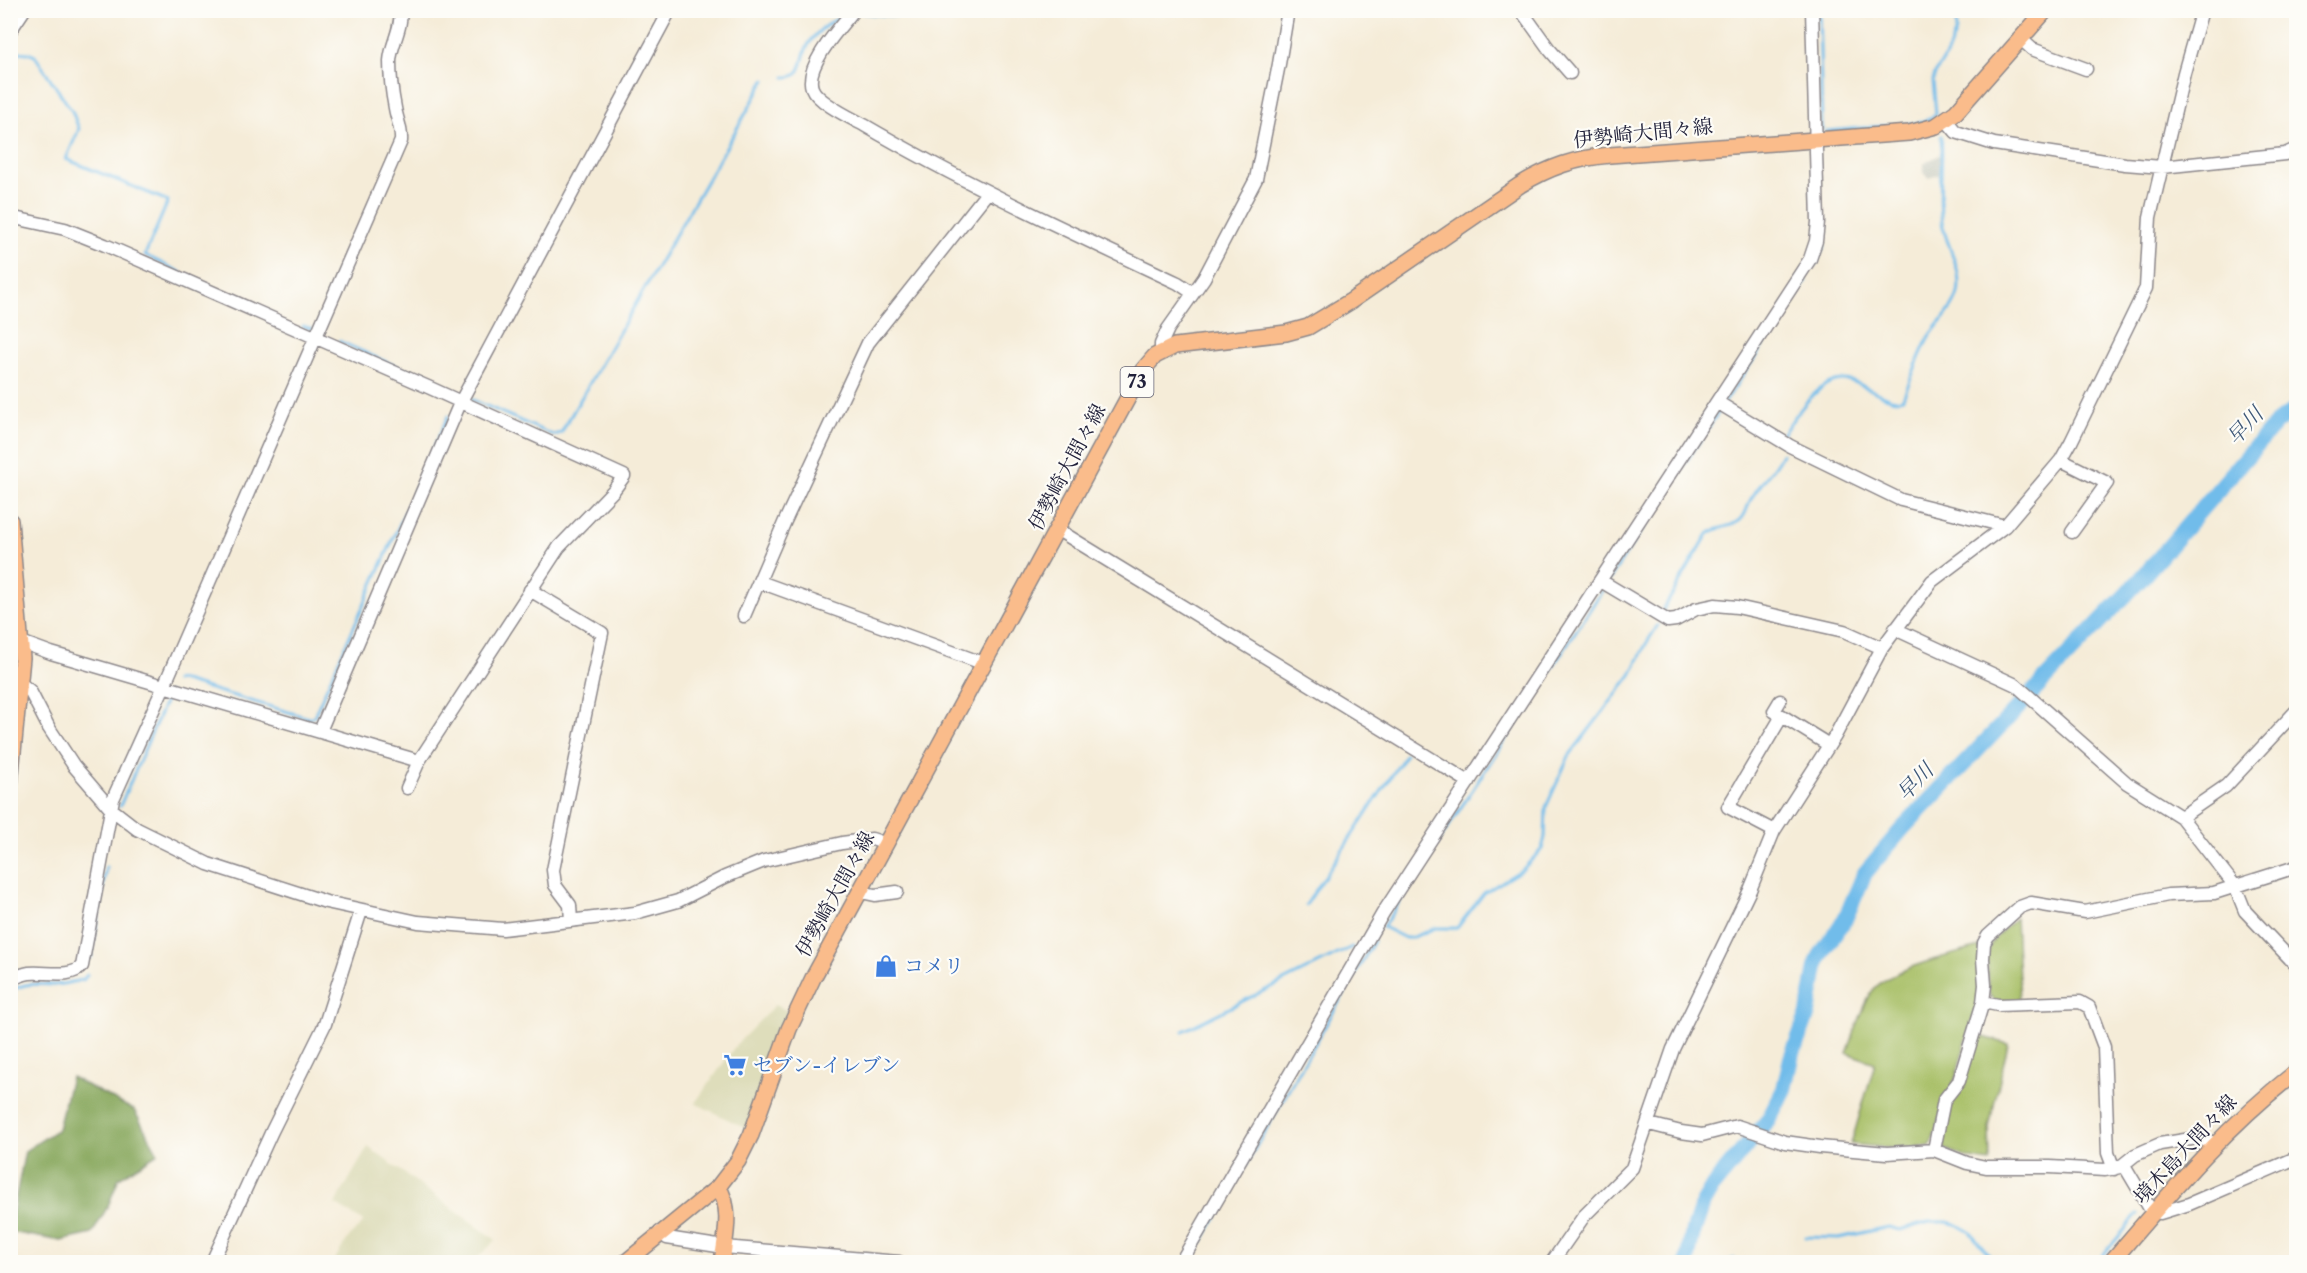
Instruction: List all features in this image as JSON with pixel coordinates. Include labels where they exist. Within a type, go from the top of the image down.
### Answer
[{"type":"main road","name":"伊勢崎大間々線","points":[[626,1263],[660,1232],[717,1187],[747,1146],[789,1029],[803,998],[1143,370],[1155,356],[1188,343],[1286,333],[1308,327],[1351,301],[1520,185],[1556,165],[1577,159],[1610,155],[1919,131],[1936,126],[1946,120],[1971,96],[2046,10]]},
{"type":"main road","points":[[10,521],[21,642],[10,783]]},
{"type":"main road","name":"境木島大間々線","points":[[2111,1263],[2215,1143],[2239,1119],[2296,1072]]},
{"type":"main road","points":[[717,1187],[724,1197],[727,1212],[722,1263]]},
{"type":"street","points":[[10,31],[24,10]]},
{"type":"street","points":[[10,980],[32,973],[65,973],[80,969],[110,808],[401,141],[402,134],[395,111],[391,84],[390,59],[401,18],[400,10]]},
{"type":"street","points":[[320,731],[460,403],[670,10]]},
{"type":"street","points":[[854,10],[822,52],[812,75],[812,89],[823,100],[987,193],[1178,283],[1192,293]]},
{"type":"street","points":[[1161,352],[1161,344],[1168,329],[1204,278],[1249,195],[1259,170],[1288,10]]},
{"type":"street","points":[[1521,10],[1548,49],[1570,72]]},
{"type":"street","points":[[1181,1263],[1372,931],[1804,270],[1814,249],[1818,222],[1812,10]]},
{"type":"street","points":[[1552,1263],[1594,1203],[1632,1168],[1673,1049],[1750,890],[1774,831],[1829,745],[1882,648],[1932,581],[2005,526],[2061,460],[2146,288],[2148,230],[2184,73],[2202,10]]},
{"type":"street","points":[[2021,39],[2032,49],[2086,69]]},
{"type":"street","points":[[1946,120],[1956,132],[2013,148],[2162,168],[2285,154],[2296,149]]},
{"type":"street","points":[[744,616],[785,521],[868,343],[987,193]]},
{"type":"street","points":[[10,217],[65,229],[85,236],[624,476],[613,491],[559,547],[419,761],[407,788]]},
{"type":"street","points":[[1717,402],[1790,446],[1901,500],[2005,526]]},
{"type":"street","points":[[2061,460],[2108,483],[2072,532]]},
{"type":"street","points":[[1058,530],[1469,782]]},
{"type":"street","points":[[1601,581],[1672,622],[1696,609],[1737,607],[1844,632],[1882,648]]},
{"type":"street","points":[[760,582],[985,664]]},
{"type":"street","points":[[530,590],[602,633],[553,870],[555,885],[570,905],[571,921]]},
{"type":"street","points":[[1895,629],[2005,679],[2023,691],[2127,783],[2181,817],[2235,886],[2246,911],[2296,965]]},
{"type":"street","points":[[21,642],[51,653],[419,761]]},
{"type":"street","points":[[17,689],[30,691],[49,728],[74,766],[110,808],[144,833],[208,864],[361,911],[433,924],[495,929],[635,913],[666,906],[747,867],[820,847],[872,839],[887,844]]},
{"type":"street","points":[[1780,701],[1774,711],[1829,745]]},
{"type":"street","points":[[2181,817],[2226,786],[2296,711]]},
{"type":"street","points":[[1774,831],[1728,807],[1782,716]]},
{"type":"street","points":[[1934,1150],[1944,1100],[1959,1081],[1983,1002],[1984,943],[1988,936],[2024,904],[2085,912],[2168,895],[2214,892],[2296,867]]},
{"type":"street","points":[[861,892],[875,895],[897,892]]},
{"type":"street","points":[[212,1263],[272,1131],[325,1024],[361,911]]},
{"type":"street","points":[[1983,1002],[1998,1005],[2074,1002],[2089,1007],[2104,1047],[2108,1153],[2154,1211],[2166,1212],[2189,1204],[2296,1158]]},
{"type":"street","points":[[1649,1124],[1702,1135],[1728,1127],[1742,1127],[1802,1145],[1875,1152],[1906,1153],[1934,1150],[1967,1163],[1986,1167],[2105,1170],[2119,1166],[2135,1155],[2160,1144],[2197,1138],[2215,1143]]},
{"type":"street","points":[[660,1232],[665,1237],[724,1247],[899,1263]]},
{"type":"shaded area","points":[[1941,154],[1939,175],[1929,178],[1924,173],[1924,163]]},
{"type":"shaded area","points":[[775,1005],[790,1012],[747,1129],[695,1103],[737,1044]]},
{"type":"shaded area","points":[[368,1147],[496,1240],[473,1262],[333,1262],[349,1237],[364,1222],[335,1204]]},
{"type":"green space","points":[[2016,918],[2020,1001],[1997,1001],[1989,993],[1987,958],[1997,936]]},
{"type":"green space","points":[[1980,947],[1982,987],[1956,1076],[1930,1146],[1890,1148],[1851,1144],[1875,1063],[1847,1053],[1863,1010],[1874,989],[1883,981],[1909,968]]},
{"type":"green space","points":[[1977,1035],[2008,1044],[1989,1127],[1990,1162],[1970,1159],[1940,1147],[1947,1103]]},
{"type":"green space","points":[[71,1077],[134,1110],[158,1153],[119,1178],[108,1206],[92,1234],[61,1241],[11,1232],[11,1221],[25,1151],[58,1129]]},
{"type":"waterway","points":[[863,13],[895,16],[908,10]]},
{"type":"waterway","points":[[1819,10],[1822,129]]},
{"type":"waterway","points":[[1827,131],[1918,123],[1936,114],[1933,81],[1956,31],[1955,10]]},
{"type":"waterway","points":[[785,77],[797,73],[806,49],[816,35],[825,26],[841,18]]},
{"type":"waterway","points":[[10,51],[35,56],[72,111],[79,129],[66,159],[168,201],[145,255],[180,272]]},
{"type":"waterway","points":[[471,399],[553,435],[561,433],[765,80]]},
{"type":"waterway","points":[[1783,433],[1808,400],[1832,382],[1851,381],[1889,398],[1897,400],[1903,398],[1928,339],[1953,305],[1959,284],[1956,266],[1942,222],[1941,136]]},
{"type":"waterway","points":[[1814,266],[1824,247],[1823,227]]},
{"type":"waterway","points":[[1725,402],[1806,281]]},
{"type":"waterway","points":[[303,326],[312,329]]},
{"type":"waterway","points":[[339,341],[452,391]]},
{"type":"waterway","name":"早川","points":[[1687,1262],[1692,1236],[1703,1203],[1713,1186],[1769,1119],[1784,1089],[1791,1058],[1808,1013],[1820,956],[1845,919],[1865,873],[1903,828],[2140,580],[2275,424],[2296,408]]},
{"type":"waterway","points":[[1609,580],[1718,413]]},
{"type":"waterway","points":[[175,681],[180,680],[309,718],[314,716],[448,416]]},
{"type":"waterway","points":[[1663,610],[1708,534],[1742,518],[1752,497],[1782,454]]},
{"type":"waterway","points":[[1602,591],[1383,927],[1405,938],[1411,938],[1435,928],[1457,928],[1484,893],[1523,869],[1542,849],[1545,837],[1546,807],[1569,756],[1631,675],[1658,625]]},
{"type":"waterway","points":[[120,806],[169,693]]},
{"type":"waterway","points":[[1306,905],[1406,754]]},
{"type":"waterway","points":[[91,957],[106,867]]},
{"type":"waterway","points":[[1190,1262],[1374,941]]},
{"type":"waterway","points":[[1183,1031],[1352,947]]},
{"type":"waterway","points":[[10,991],[26,985],[57,985],[83,980],[87,975]]},
{"type":"waterway","points":[[2097,1262],[2138,1214]]},
{"type":"waterway","points":[[1806,1237],[1839,1238],[1889,1227],[1900,1230],[1929,1222],[1947,1222],[1970,1232],[1995,1262]]},
{"type":"waterway","points":[[1727,1262],[1734,1259]]},
{"type":"place","name":"コメリ","points":[[886,966]]},
{"type":"place","name":"セブン-イレブン","points":[[735,1065]]}]
